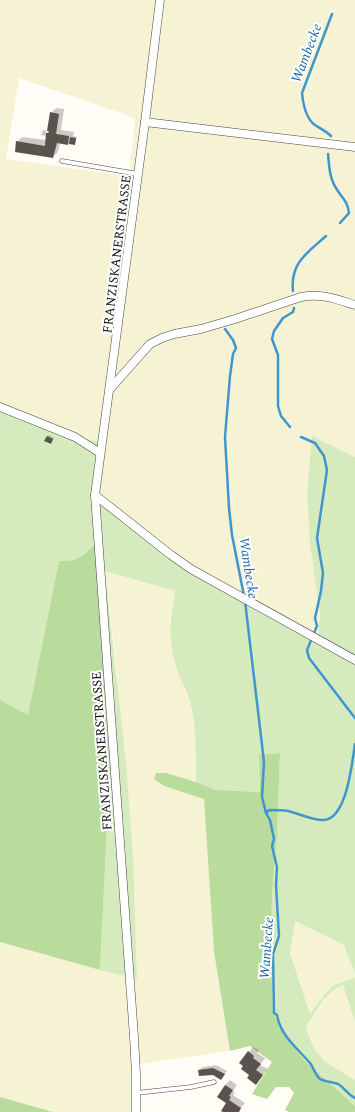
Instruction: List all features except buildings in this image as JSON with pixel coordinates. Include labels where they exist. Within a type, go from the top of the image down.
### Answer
[{"type":"street","name":"FRANZISKANERSTRASSE","points":[[136,1112],[134,1037],[95,495],[160,0]]},
{"type":"street","points":[[145,122],[355,147]]},
{"type":"street","points":[[110,389],[150,344],[162,338],[235,319],[301,297],[312,295],[327,296],[355,306]]},
{"type":"street","points":[[0,407],[75,437],[100,453]]},
{"type":"street","points":[[95,495],[170,555],[191,569],[355,660]]},
{"type":"lane","points":[[62,161],[138,174]]},
{"type":"lane","points":[[136,1093],[191,1087],[214,1082]]},
{"type":"shaded area","points":[[0,0],[355,0],[355,457],[312,436],[307,493],[310,545],[320,614],[318,637],[184,562],[100,494],[98,442],[0,403]],"holes":[[[19,78],[135,118],[129,176],[6,159]]]},
{"type":"shaded area","points":[[105,571],[175,591],[170,616],[179,673],[191,706],[195,733],[196,782],[183,779],[154,779],[164,786],[204,799],[214,952],[230,1051],[132,1064],[131,1112],[53,1112],[0,1097],[0,942],[136,979],[116,664]]},
{"type":"shaded area","points":[[295,921],[344,945],[355,974],[355,977],[338,983],[321,999],[310,1015],[290,953]]},
{"type":"shaded area","points":[[343,984],[355,1022],[355,1080],[319,1057],[306,1029],[330,992]]},
{"type":"green space","points":[[0,403],[66,432],[106,443],[100,494],[184,562],[318,637],[320,614],[310,545],[307,493],[312,436],[355,457],[355,974],[344,945],[295,921],[290,953],[310,1014],[332,986],[355,977],[355,1022],[343,985],[327,997],[318,1008],[306,1029],[315,1050],[324,1061],[355,1080],[355,1106],[305,1061],[286,1038],[273,1013],[271,960],[272,894],[277,835],[280,753],[259,755],[260,792],[216,790],[196,782],[193,715],[189,698],[175,664],[171,643],[171,623],[175,591],[105,571],[126,764],[133,856],[137,979],[100,970],[110,766],[94,543],[79,558],[59,561],[28,716],[0,700]]},
{"type":"green space","points":[[95,543],[110,766],[100,970],[0,942],[0,700],[28,715],[59,561],[71,560],[80,557]]},
{"type":"green space","points":[[280,753],[277,835],[272,894],[271,960],[273,1013],[286,1038],[305,1061],[355,1106],[355,1112],[289,1112],[285,1110],[294,1093],[289,1087],[276,1087],[267,1099],[252,1094],[272,1062],[250,1046],[230,1051],[214,952],[204,799],[164,786],[154,779],[156,773],[166,773],[216,790],[260,792],[259,755]]},
{"type":"green space","points":[[0,1097],[53,1112],[0,1112]]},
{"type":"waterway","name":"Wambecke","points":[[331,136],[315,125],[309,118],[304,106],[302,93],[332,14]]},
{"type":"waterway","name":"Wambecke","points":[[328,154],[329,168],[332,179],[345,200],[349,213],[340,223]]},
{"type":"waterway","name":"Wambecke","points":[[293,291],[294,273],[301,259],[326,236]]},
{"type":"waterway","name":"Wambecke","points":[[290,427],[281,416],[278,406],[278,355],[272,339],[274,331],[283,318],[293,312],[294,308]]},
{"type":"waterway","name":"Wambecke","points":[[225,329],[233,340],[236,348],[233,354],[230,376],[225,437],[232,535],[244,596]]},
{"type":"waterway","name":"Wambecke","points":[[301,437],[315,443],[324,456],[327,470],[317,538],[323,573],[315,618],[317,626],[307,650],[309,658],[355,718]]},
{"type":"waterway","name":"Wambecke","points":[[245,601],[264,762],[262,797],[266,813],[270,820],[274,839],[272,846],[277,867],[276,885],[279,936],[273,954],[274,1013],[277,1015],[286,1035],[310,1063],[318,1077],[322,1080],[338,1084],[355,1098]]},
{"type":"waterway","name":"Wambecke","points":[[266,813],[269,810],[286,811],[320,820],[332,817],[338,810],[347,788],[355,744]]}]
